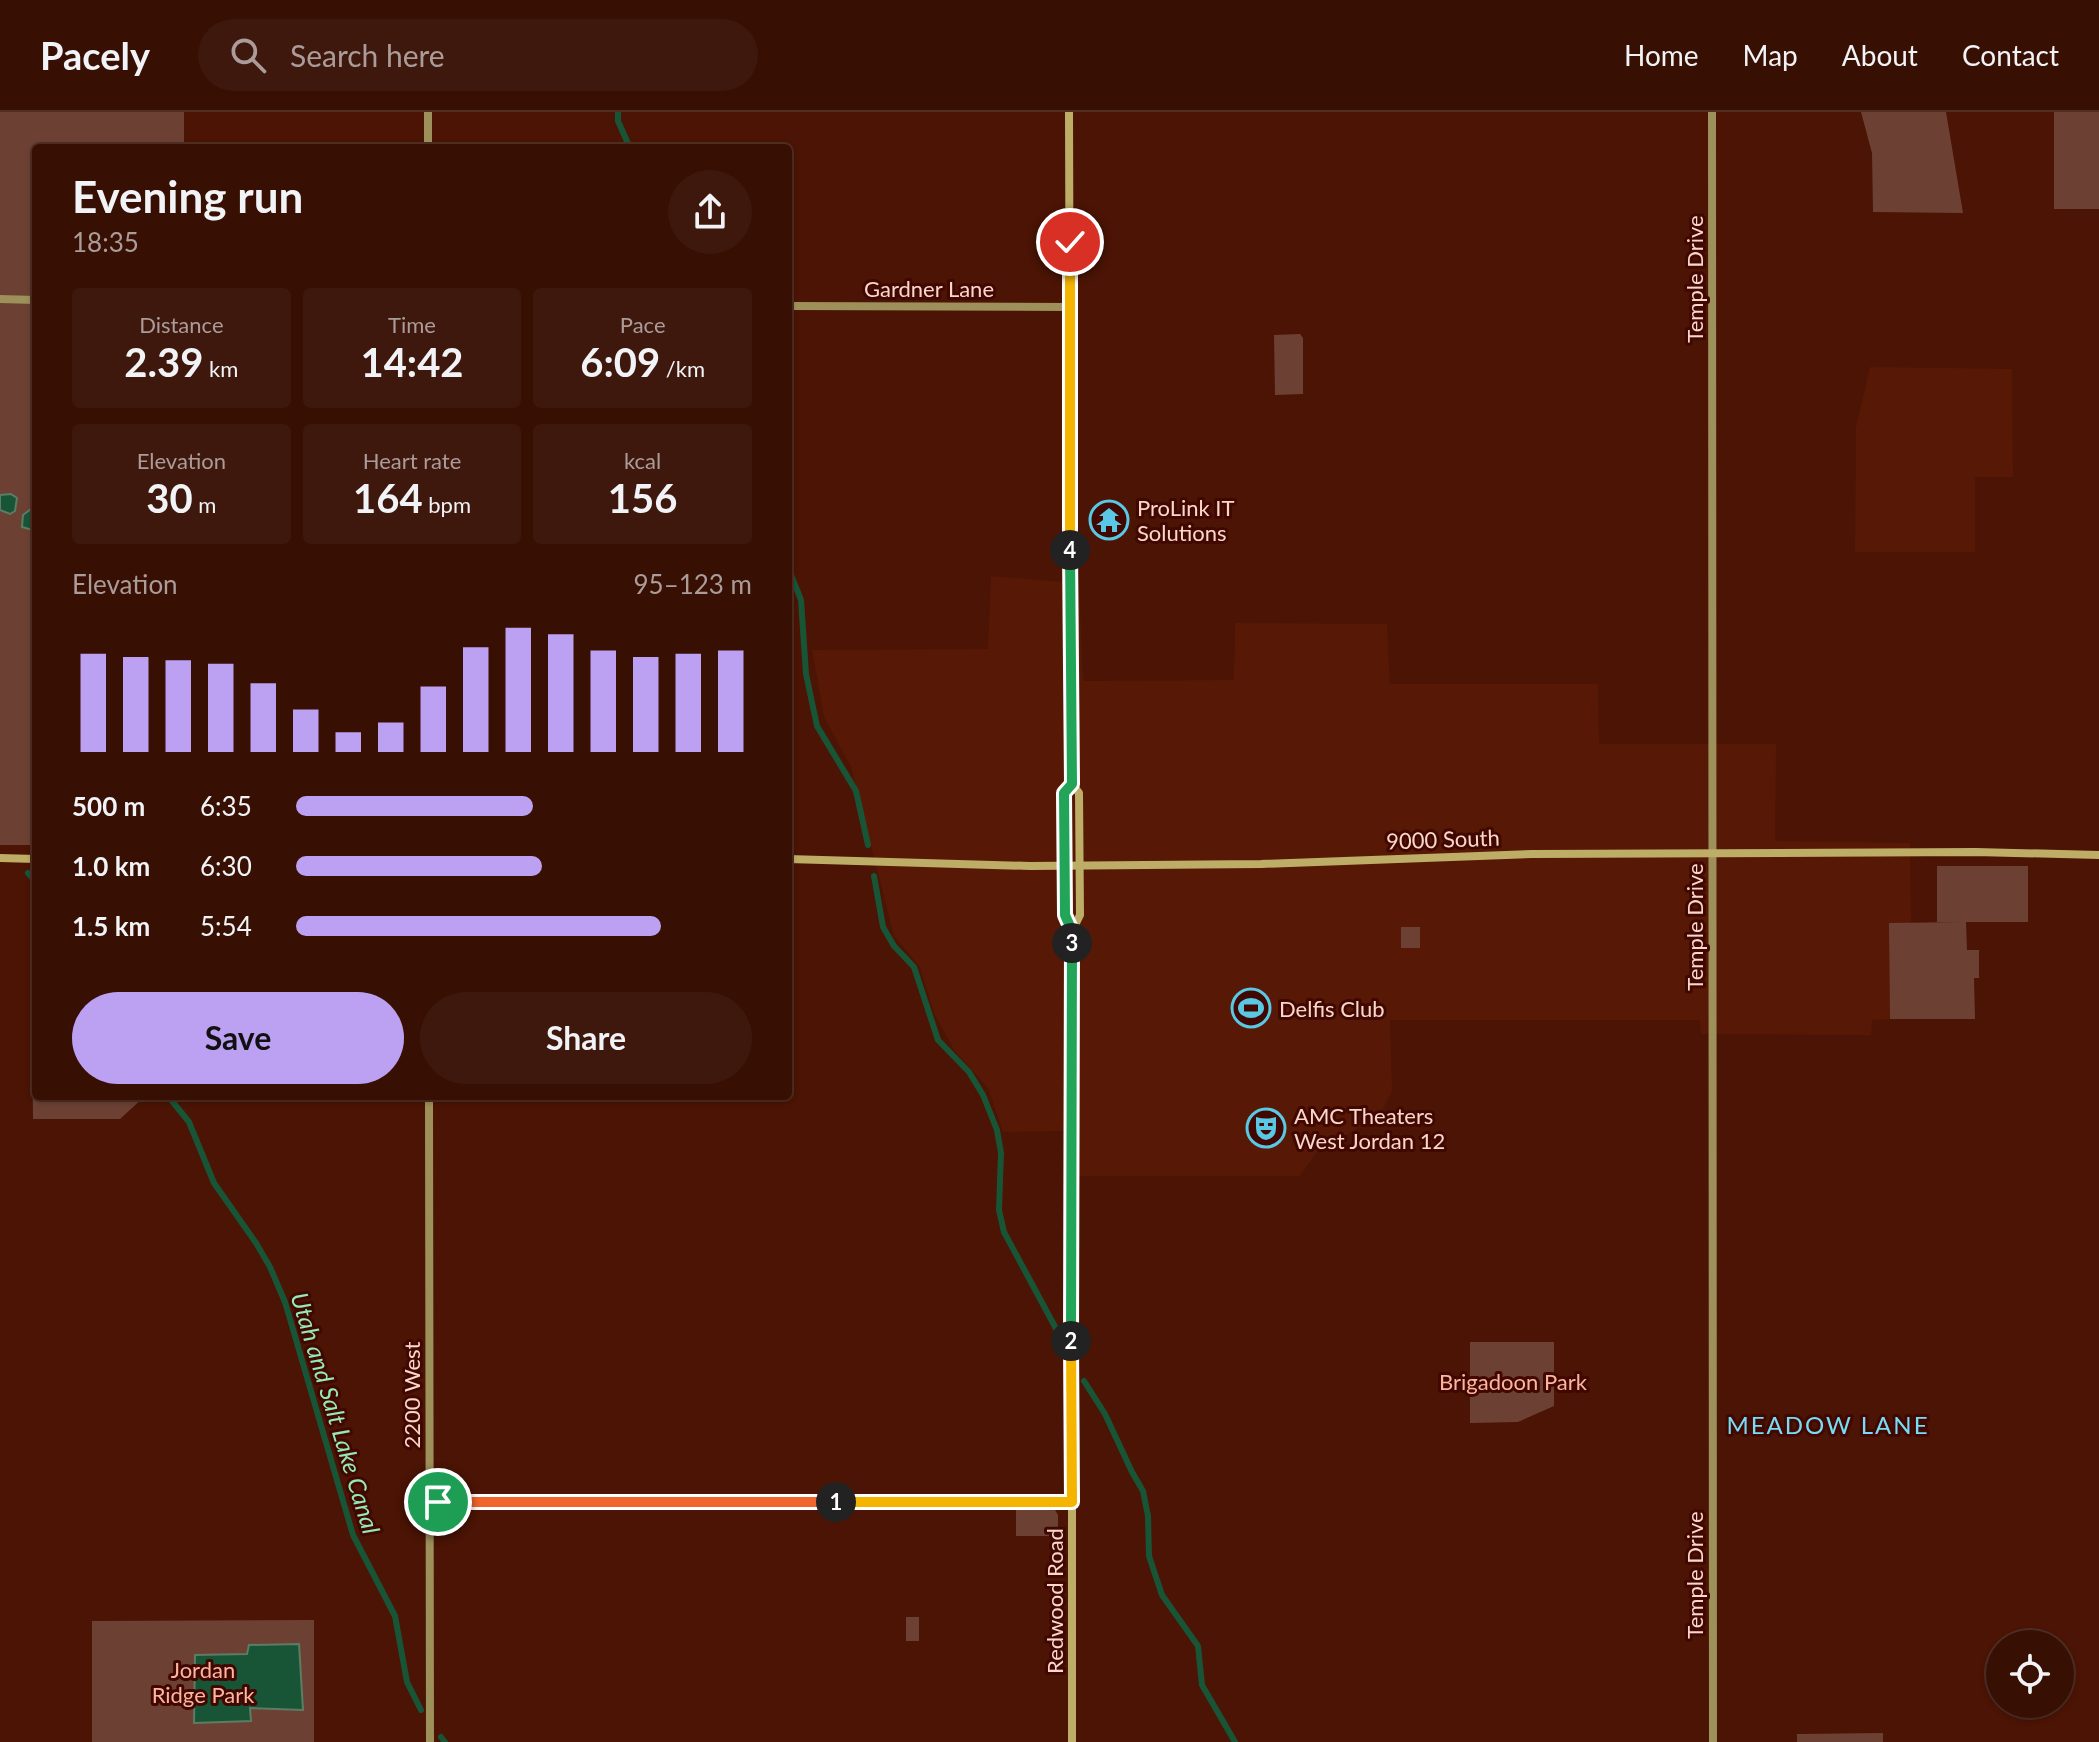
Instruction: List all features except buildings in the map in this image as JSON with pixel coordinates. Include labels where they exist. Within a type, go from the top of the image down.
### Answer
[{"type":"main road","name":"Redwood Road","points":[[1069,112],[1072,784],[1079,793],[1080,865],[1080,915],[1072,931]]},
{"type":"main road","name":"Redwood Road","points":[[1072,784],[1064,793],[1065,915],[1072,931],[1072,1742]]},
{"type":"main road","name":"9000 South","points":[[792,859],[1080,865],[1261,864],[1482,855],[1976,852],[2099,855]]},
{"type":"main road","points":[[0,858],[32,859]]},
{"type":"street","points":[[428,112],[428,144]]},
{"type":"street","name":"Temple Drive","points":[[1712,112],[1713,1742]]},
{"type":"street","points":[[0,299],[32,300]]},
{"type":"street","name":"Gardner Lane","points":[[792,306],[1070,307]]},
{"type":"street","name":"2200 West","points":[[429,1100],[430,1742]]},
{"type":"street","points":[[429,1502],[1072,1502]]},
{"type":"shaded area","points":[[1870,367],[2012,369],[2013,477],[1975,477],[1975,552],[1855,552],[1856,427]]},
{"type":"shaded area","points":[[11,494],[17,498],[15,511],[10,514],[0,510],[0,495]]},
{"type":"shaded area","points":[[32,509],[32,530],[22,527],[23,515]]},
{"type":"shaded area","points":[[991,576],[1079,583],[1083,681],[1234,680],[1235,623],[1387,624],[1390,684],[1598,684],[1599,744],[1776,744],[1775,841],[1910,843],[1911,923],[1889,924],[1890,1019],[1872,1020],[1871,1035],[1701,1034],[1700,1020],[1390,1020],[1392,1091],[1380,1115],[1318,1151],[1300,1176],[1066,1176],[1064,1131],[1003,1132],[988,1088],[954,1050],[934,1013],[920,967],[894,936],[851,767],[824,717],[812,650],[988,649]]},
{"type":"shaded area","points":[[299,1644],[303,1710],[250,1708],[251,1721],[194,1723],[195,1655],[247,1654],[249,1645]]},
{"type":"green space","points":[[0,112],[184,112],[184,144],[32,144],[32,845],[0,845]]},
{"type":"green space","points":[[1861,112],[1946,112],[1963,213],[1873,212],[1872,153]]},
{"type":"green space","points":[[2054,112],[2099,112],[2099,209],[2054,209]]},
{"type":"green space","points":[[420,143],[420,144],[193,144]]},
{"type":"green space","points":[[1300,334],[1303,338],[1303,394],[1275,395],[1274,335]]},
{"type":"green space","points":[[1937,866],[2028,866],[2028,922],[1966,922],[1967,950],[1979,950],[1979,978],[1974,978],[1975,1019],[1890,1019],[1889,923],[1962,922],[1937,922]]},
{"type":"green space","points":[[1401,927],[1420,927],[1420,948],[1401,948]]},
{"type":"green space","points":[[31,954],[32,954],[32,1036]]},
{"type":"green space","points":[[33,1100],[141,1100],[120,1119],[33,1119]]},
{"type":"green space","name":"Brigadoon Park","points":[[1470,1342],[1554,1342],[1554,1406],[1518,1422],[1470,1423]]},
{"type":"green space","points":[[1016,1509],[1055,1510],[1058,1515],[1058,1536],[1016,1536]]},
{"type":"green space","points":[[906,1617],[919,1617],[919,1641],[906,1641]]},
{"type":"green space","name":"Jordan Ridge Park","points":[[314,1620],[314,1742],[92,1742],[92,1621]]},
{"type":"green space","points":[[1883,1733],[1883,1742],[1797,1742],[1797,1734]]},
{"type":"waterway","points":[[618,112],[618,121],[628,144]]},
{"type":"waterway","points":[[792,577],[801,600],[806,674],[817,726],[856,791],[868,845]]},
{"type":"waterway","name":"Utah and Salt Lake Canal","points":[[28,873],[32,878]]},
{"type":"waterway","points":[[874,876],[883,927],[894,946],[914,967],[938,1040],[969,1072],[983,1095],[997,1130],[1001,1153],[999,1210],[1004,1232],[1060,1336]]},
{"type":"waterway","name":"Utah and Salt Lake Canal","points":[[171,1100],[189,1122],[214,1183],[256,1243],[285,1302],[353,1535],[395,1616],[407,1682],[421,1710]]},
{"type":"waterway","points":[[1084,1381],[1105,1414],[1143,1491],[1148,1516],[1149,1556],[1162,1595],[1198,1646],[1202,1685],[1235,1742]]},
{"type":"waterway","name":"Utah and Salt Lake Canal","points":[[441,1737],[445,1742]]},
{"type":"place","name":"ProLink IT Solutions","points":[[1109,520]]},
{"type":"place","name":"Delfis Club","points":[[1251,1008]]},
{"type":"place","name":"AMC Theaters West Jordan 12","points":[[1266,1128]]},
{"type":"district","name":"MEADOW LANE","points":[[1828,1424]]},
{"type":"route","points":[[438,1502],[1072,1502],[1072,931],[1065,915],[1064,793],[1072,784],[1070,242]]}]
